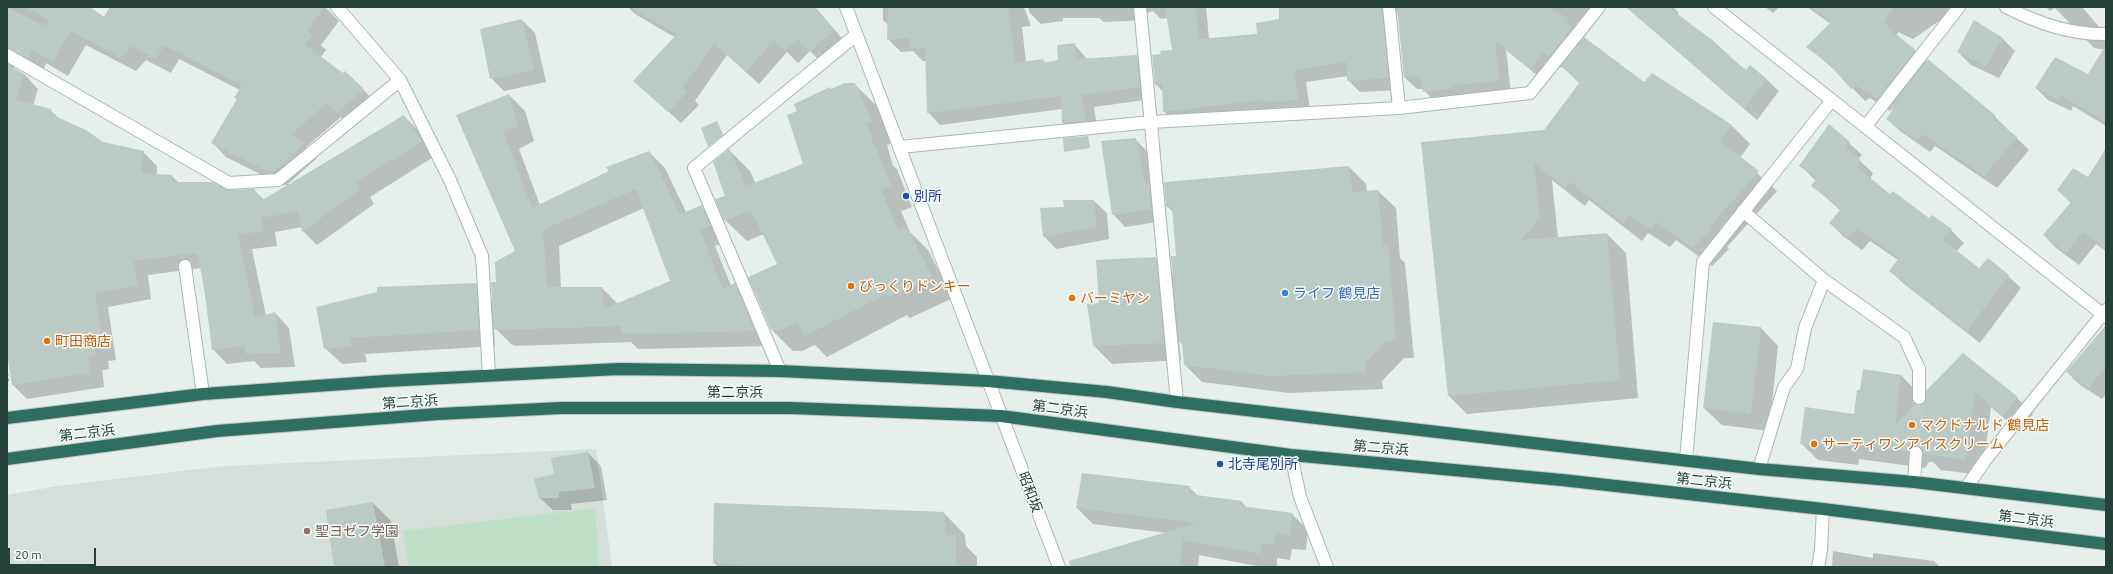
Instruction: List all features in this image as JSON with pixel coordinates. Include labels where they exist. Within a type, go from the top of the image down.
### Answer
[{"type":"highway","name":"第二京浜","points":[[7,418],[203,394],[489,375],[618,369],[780,371],[988,381],[1107,392],[1177,402],[1759,469],[1914,482],[2106,505]]},
{"type":"highway","name":"第二京浜","points":[[7,459],[217,431],[438,414],[561,408],[790,408],[1001,416],[1291,455],[1562,480],[1823,509],[2106,544]]},
{"type":"street","points":[[337,7],[400,80],[450,180],[482,256],[489,375]]},
{"type":"street","name":"昭和坂","points":[[846,7],[1059,567]]},
{"type":"street","points":[[1140,7],[1177,402]]},
{"type":"street","points":[[1389,7],[1399,108]]},
{"type":"street","points":[[900,147],[1151,122],[1399,108],[1530,93],[1599,7]]},
{"type":"street","points":[[1714,7],[2105,314],[1986,459],[1966,488]]},
{"type":"street","points":[[1865,127],[1959,7]]},
{"type":"street","points":[[2006,7],[2041,24],[2091,34],[2106,34]]},
{"type":"street","points":[[780,371],[694,168],[856,35]]},
{"type":"street","points":[[7,55],[229,183],[278,180],[400,80]]},
{"type":"street","points":[[1686,460],[1703,262],[1832,100]]},
{"type":"street","points":[[1744,211],[1824,280],[1904,337],[1919,369],[1920,398]]},
{"type":"street","points":[[185,266],[203,394]]},
{"type":"street","points":[[1759,469],[1784,387],[1797,369],[1805,328],[1824,280]]},
{"type":"street","points":[[1914,482],[1916,453]]},
{"type":"street","points":[[1291,455],[1300,497],[1327,567]]},
{"type":"street","points":[[1818,567],[1821,550],[1823,509]]},
{"type":"path","points":[[7,374],[8,380],[11,379]]},
{"type":"shaded area","name":"聖ヨゼフ学園","points":[[596,449],[612,567],[7,567],[7,495],[57,486],[224,466]]},
{"type":"green space","points":[[595,508],[599,567],[409,567],[403,531]]},
{"type":"building","points":[[7,7],[45,26],[49,20],[25,7],[90,7],[104,17],[110,7],[324,7],[307,31],[313,35],[305,45],[343,73],[345,71],[364,89],[337,113],[326,104],[291,134],[304,143],[274,171],[267,171],[211,143],[237,99],[234,98],[242,85],[164,45],[156,59],[131,46],[121,58],[71,31],[53,62],[31,50],[29,59],[7,48]]},
{"type":"building","points":[[630,7],[814,7],[834,30],[810,52],[798,39],[785,51],[774,40],[746,72],[714,43],[683,87],[687,92],[668,112],[633,81],[677,34]]},
{"type":"building","points":[[888,7],[1008,7],[1015,63],[1043,59],[1043,63],[1058,60],[1057,45],[1075,43],[1077,59],[1137,55],[1140,87],[1082,95],[1086,121],[1062,123],[1061,96],[927,113],[925,48],[910,49],[909,38],[887,40]]},
{"type":"building","points":[[1165,7],[1196,7],[1199,39],[1257,34],[1256,23],[1279,19],[1279,7],[1382,7],[1389,78],[1347,81],[1347,62],[1294,70],[1298,100],[1261,102],[1261,100],[1163,112],[1162,84],[1155,85],[1152,55],[1161,54],[1160,51],[1172,50]]},
{"type":"building","points":[[1397,7],[1550,7],[1570,20],[1567,24],[1572,28],[1549,57],[1544,52],[1530,69],[1495,40],[1500,81],[1453,85],[1454,88],[1423,92],[1420,76],[1404,77]]},
{"type":"building","points":[[1627,7],[1668,7],[1712,40],[1711,42],[1746,70],[1750,65],[1767,79],[1744,109]]},
{"type":"building","points":[[1811,7],[1894,7],[1884,22],[1894,31],[1892,32],[1916,50],[1877,99],[1857,86],[1851,89],[1830,65],[1806,47],[1831,22]]},
{"type":"building","points":[[522,19],[534,70],[490,79],[480,29]]},
{"type":"building","points":[[1974,20],[2003,38],[1986,66],[1957,52]]},
{"type":"building","points":[[1584,37],[1644,82],[1652,73],[1732,125],[1720,141],[1759,171],[1709,228],[1711,229],[1693,248],[1657,222],[1651,229],[1629,215],[1623,223],[1570,182],[1565,188],[1534,163],[1540,218],[1521,240],[1607,233],[1620,380],[1448,396],[1421,142],[1544,130],[1580,82],[1561,66]]},
{"type":"building","points":[[2106,45],[2106,122],[2061,95],[2058,99],[2035,88],[2055,57],[2088,74]]},
{"type":"building","points":[[1928,59],[1996,116],[1994,119],[2017,137],[1984,176],[1922,134],[1917,141],[1886,119],[1893,110],[1890,108]]},
{"type":"building","points":[[7,64],[24,74],[16,100],[51,109],[53,115],[86,130],[103,142],[144,151],[141,173],[172,175],[172,182],[213,182],[229,190],[254,189],[262,200],[289,184],[293,184],[291,183],[404,115],[422,141],[356,183],[360,189],[302,232],[298,211],[261,218],[263,231],[238,235],[254,318],[275,312],[281,353],[246,354],[244,346],[212,350],[204,286],[197,253],[134,261],[138,285],[95,293],[103,346],[95,347],[95,355],[88,356],[90,373],[12,385],[7,354]]},
{"type":"building","points":[[845,83],[855,83],[872,122],[866,123],[872,137],[873,147],[876,147],[891,186],[881,190],[898,230],[907,227],[932,277],[888,298],[886,294],[805,336],[797,323],[781,330],[771,330],[748,277],[777,264],[751,210],[724,221],[715,199],[725,196],[713,162],[729,149],[746,186],[803,164],[787,115],[797,111],[794,104],[830,87],[831,89]]},
{"type":"building","points":[[509,94],[518,125],[504,133],[532,208],[609,171],[606,167],[649,151],[680,214],[702,205],[710,226],[700,230],[723,289],[735,283],[755,331],[621,334],[621,326],[494,329],[491,282],[496,282],[495,262],[515,251],[456,115]],"holes":[[[636,189],[670,281],[604,309],[602,287],[547,287],[543,230]]]},
{"type":"building","points":[[717,121],[723,135],[708,147],[701,128]]},
{"type":"building","points":[[1829,124],[1850,142],[1845,147],[1861,160],[1857,167],[1890,194],[1893,191],[1929,218],[1932,215],[1952,229],[1943,240],[1979,268],[1988,258],[2009,275],[1967,331],[1889,271],[1899,258],[1857,229],[1849,238],[1829,223],[1841,209],[1811,186],[1817,178],[1799,166]]},
{"type":"building","points":[[1088,136],[1090,148],[1064,152],[1063,138]]},
{"type":"building","points":[[1136,138],[1145,183],[1149,183],[1151,209],[1112,215],[1101,141]]},
{"type":"building","points":[[2106,148],[2106,249],[2083,232],[2066,253],[2043,235],[2071,202],[2057,190],[2073,168],[2088,177]]},
{"type":"building","name":"ライフ 鶴見店","points":[[1349,166],[1352,192],[1378,190],[1383,245],[1388,245],[1396,341],[1386,341],[1365,363],[1366,372],[1270,376],[1184,365],[1182,342],[1179,342],[1171,256],[1176,256],[1172,206],[1166,207],[1164,182]]},
{"type":"building","points":[[1063,200],[1094,200],[1097,227],[1043,237],[1040,208],[1064,207]]},
{"type":"building","points":[[1156,257],[1164,343],[1093,346],[1087,304],[1099,303],[1096,260]]},
{"type":"building","points":[[476,283],[479,330],[350,338],[352,346],[324,349],[316,307],[377,292],[377,287]]},
{"type":"building","points":[[1713,322],[1761,327],[1751,414],[1703,408]]},
{"type":"building","points":[[2106,325],[2106,366],[2089,388],[2066,372]]},
{"type":"building","name":"マクドナルド 鶴見店","points":[[1963,353],[2018,397],[2003,416],[1975,392],[1966,460],[1923,454],[1923,449],[1917,446],[1912,446],[1909,452],[1843,443],[1842,449],[1800,444],[1805,407],[1854,414],[1857,390],[1860,390],[1863,369],[1901,375],[1895,425],[1915,404],[1919,405],[1925,402],[1926,391]]},
{"type":"building","points":[[588,452],[595,488],[559,492],[559,498],[539,498],[534,479],[554,474],[551,458]]},
{"type":"building","points":[[1082,473],[1190,486],[1189,494],[1241,501],[1240,506],[1293,513],[1290,535],[1276,533],[1274,544],[1261,543],[1260,554],[1183,540],[1180,567],[1070,567],[1069,561],[1197,523],[1076,508]]},
{"type":"building","points":[[373,502],[385,567],[334,567],[326,510]]},
{"type":"building","points":[[714,503],[944,512],[946,535],[956,535],[956,567],[767,567],[713,563]]},
{"type":"tunnel","points":[[1916,453],[1919,398]]},
{"type":"place","name":"別所","points":[[906,196]]},
{"type":"place","name":"びっくりドンキー","points":[[851,286]]},
{"type":"place","name":"ライフ 鶴見店","points":[[1285,293]]},
{"type":"place","name":"バーミヤン","points":[[1072,298]]},
{"type":"place","name":"町田商店","points":[[47,341]]},
{"type":"place","name":"マクドナルド 鶴見店","points":[[1912,425]]},
{"type":"place","name":"サーティワンアイスクリーム","points":[[1814,444]]},
{"type":"place","name":"北寺尾別所","points":[[1220,464]]},
{"type":"place","name":"聖ヨゼフ学園","points":[[307,531]]}]
